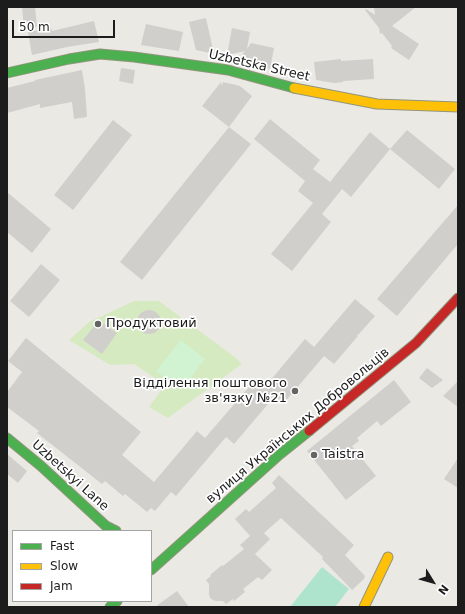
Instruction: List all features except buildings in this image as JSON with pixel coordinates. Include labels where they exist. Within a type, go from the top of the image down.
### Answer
[{"type":"street","name":"Uzbetska Street","points":[[7,73],[68,59],[100,54],[134,57],[228,70],[293,88],[377,104],[458,107]]},
{"type":"street","name":"вулиця Українських Добровольців","points":[[152,569],[279,455],[416,343],[458,298]]},
{"type":"street","name":"Uzbetskyi Lane","points":[[7,438],[41,466],[106,526],[114,530]]},
{"type":"street","points":[[364,607],[388,557]]},
{"type":"green space","points":[[134,301],[159,301],[242,364],[168,418],[149,407],[165,385],[134,364],[110,365],[69,340],[89,322]]},
{"type":"green space","points":[[181,340],[205,359],[181,390],[156,371]]},
{"type":"green space","points":[[322,567],[349,589],[335,607],[290,607]]},
{"type":"traffic: fast","points":[[7,73],[69,59],[100,54],[134,57],[228,70],[294,88]]},
{"type":"traffic: fast","points":[[152,569],[279,455],[309,431]]},
{"type":"traffic: fast","points":[[7,438],[41,466],[106,526],[114,530]]},
{"type":"traffic: fast","points":[[110,607],[116,602]]},
{"type":"traffic: slow","points":[[294,88],[377,104],[458,107]]},
{"type":"traffic: slow","points":[[364,607],[388,557]]},
{"type":"traffic: jam","points":[[309,431],[416,343],[458,298]]},
{"type":"place","name":"Продуктовий","points":[[98,324]]},
{"type":"place","name":"Відділення поштового зв'язку №21","points":[[295,391]]},
{"type":"place","name":"Taistra","points":[[314,455]]}]
